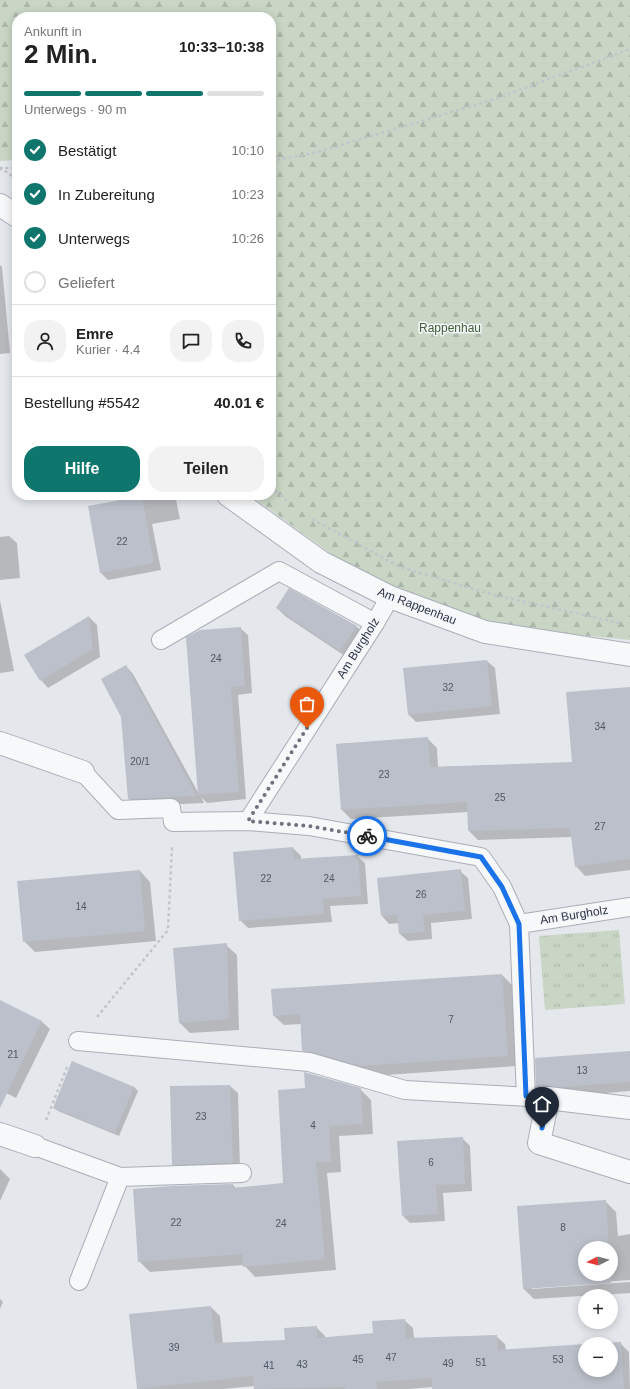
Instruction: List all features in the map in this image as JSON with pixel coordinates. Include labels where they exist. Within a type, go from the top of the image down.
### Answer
[{"type":"street","points":[[0,205],[12,213]]},
{"type":"street","name":"Am Rappenhau","points":[[235,500],[320,562],[390,597],[485,632],[630,655]]},
{"type":"street","points":[[0,743],[83,772]]},
{"type":"street","points":[[630,1108],[548,1098],[539,1144],[630,1172]]},
{"type":"street","points":[[0,1134],[35,1146]]},
{"type":"lane","points":[[161,640],[279,571],[375,623]]},
{"type":"lane","name":"Am Burgholz","points":[[248,821],[375,623],[390,597]]},
{"type":"lane","points":[[83,772],[118,810],[172,808],[173,822],[248,821],[309,826],[481,857],[502,887],[519,924],[526,1096]]},
{"type":"lane","name":"Am Burgholz","points":[[519,924],[630,907]]},
{"type":"lane","points":[[78,1041],[309,1062],[405,1090],[548,1098]]},
{"type":"lane","points":[[35,1146],[120,1177],[242,1173]]},
{"type":"lane","points":[[80,1281],[120,1177]]},
{"type":"path","points":[[276,160],[318,152],[495,98],[630,49]]},
{"type":"path","points":[[1,168],[12,168]]},
{"type":"path","points":[[1,168],[12,176]]},
{"type":"path","points":[[276,491],[289,502]]},
{"type":"path","points":[[307,516],[400,567],[494,595],[622,624]]},
{"type":"path","points":[[35,1146],[78,1041],[168,930],[173,822]]},
{"type":"green space","name":"Rappenhau","points":[[0,0],[630,0],[630,640],[421,619],[257,500],[276,500],[276,12],[12,12],[12,160],[0,161]]},
{"type":"green space","points":[[619,930],[625,1004],[545,1010],[539,936]]},
{"type":"building","points":[[120,500],[143,500],[154,563],[100,573],[88,506]]},
{"type":"building","points":[[289,588],[357,626],[340,651],[276,608]]},
{"type":"building","points":[[89,616],[93,649],[40,681],[24,655]]},
{"type":"building","points":[[241,627],[245,686],[231,687],[239,792],[198,795],[186,637],[200,630]]},
{"type":"building","points":[[487,660],[492,706],[408,715],[403,668]]},
{"type":"building","points":[[126,665],[197,796],[128,799],[121,717],[101,679]]},
{"type":"building","points":[[630,687],[630,859],[575,867],[570,828],[468,831],[467,802],[341,810],[336,744],[428,737],[430,767],[572,762],[566,692]]},
{"type":"building","points":[[293,847],[294,859],[358,855],[361,896],[323,899],[324,914],[239,921],[233,852]]},
{"type":"building","points":[[461,869],[465,911],[423,915],[425,932],[399,934],[397,915],[381,916],[377,878]]},
{"type":"building","points":[[140,870],[145,931],[23,942],[17,881]]},
{"type":"building","points":[[227,943],[229,1019],[179,1023],[173,948]]},
{"type":"building","points":[[502,974],[508,1056],[361,1066],[312,1052],[302,1051],[300,1014],[273,1016],[271,989]]},
{"type":"building","points":[[0,1000],[42,1021],[0,1108]]},
{"type":"building","points":[[630,1051],[630,1082],[560,1087],[536,1087],[535,1058]]},
{"type":"building","points":[[72,1061],[134,1087],[115,1133],[53,1108]]},
{"type":"building","points":[[304,1072],[361,1088],[363,1124],[329,1126],[331,1162],[316,1162],[325,1259],[243,1267],[242,1254],[138,1262],[133,1189],[233,1184],[233,1188],[283,1183],[278,1090],[305,1088]]},
{"type":"building","points":[[230,1085],[233,1163],[172,1165],[170,1086]]},
{"type":"building","points":[[463,1137],[465,1184],[436,1185],[438,1214],[402,1216],[397,1141]]},
{"type":"building","points":[[606,1200],[609,1241],[578,1241],[578,1281],[611,1281],[611,1283],[523,1289],[517,1206]]},
{"type":"building","points":[[211,1306],[215,1343],[285,1340],[284,1328],[317,1326],[317,1338],[373,1333],[372,1321],[405,1319],[406,1338],[497,1335],[498,1350],[578,1344],[578,1377],[618,1377],[618,1342],[621,1342],[624,1389],[432,1389],[432,1378],[376,1382],[377,1389],[345,1389],[344,1387],[254,1389],[253,1376],[137,1389],[129,1314]]},
{"type":"way so far","points":[[307,728],[248,821],[309,826],[367,836]]},
{"type":"route","points":[[367,836],[481,857],[502,887],[519,924],[526,1096],[548,1098],[542,1128]]}]
